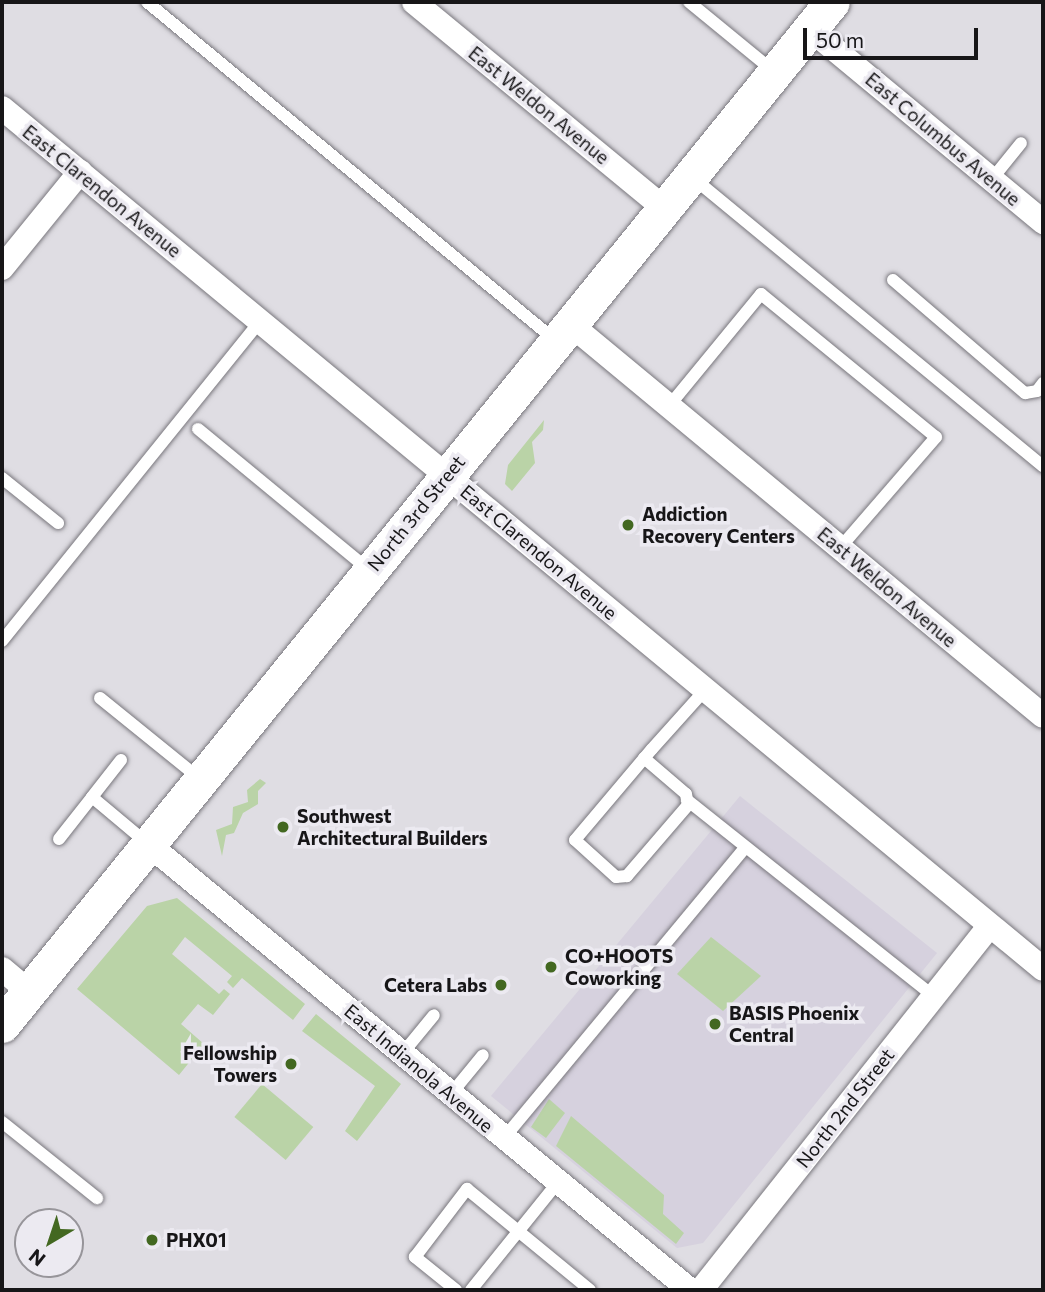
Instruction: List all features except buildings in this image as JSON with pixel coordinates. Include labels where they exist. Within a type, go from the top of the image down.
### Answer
[{"type":"street","name":"East Weldon Avenue","points":[[414,2],[664,208]]},
{"type":"street","name":"North 3rd Street","points":[[2,1026],[832,2]]},
{"type":"street","name":"East Columbus Avenue","points":[[810,29],[1043,222]]},
{"type":"street","name":"East Clarendon Avenue","points":[[2,108],[1043,969]]},
{"type":"street","points":[[2,268],[80,172]]},
{"type":"street","name":"East Weldon Avenue","points":[[563,332],[669,406],[1043,716]]},
{"type":"street","name":"East Indianola Avenue","points":[[148,844],[690,1290]]},
{"type":"street","name":"North 2nd Street","points":[[701,1290],[989,926]]},
{"type":"street","points":[[2,969],[29,992]]},
{"type":"lane","points":[[147,2],[563,332]]},
{"type":"lane","points":[[689,2],[775,72]]},
{"type":"lane","points":[[992,179],[1021,143]]},
{"type":"lane","points":[[690,176],[1043,466]]},
{"type":"lane","points":[[892,280],[1025,393],[1037,391],[1043,383]]},
{"type":"lane","points":[[669,406],[761,294],[936,437],[840,548]]},
{"type":"lane","points":[[2,640],[260,321]]},
{"type":"lane","points":[[198,429],[369,570]]},
{"type":"lane","points":[[2,478],[58,523]]},
{"type":"lane","points":[[687,800],[688,805],[626,876],[615,877],[577,847],[575,840],[705,690]]},
{"type":"lane","points":[[100,698],[201,779]]},
{"type":"lane","points":[[644,758],[687,800],[933,996]]},
{"type":"lane","points":[[59,839],[121,760]]},
{"type":"lane","points":[[92,797],[148,844]]},
{"type":"lane","points":[[504,1138],[746,847]]},
{"type":"lane","points":[[402,1054],[434,1015]]},
{"type":"lane","points":[[451,1094],[482,1055]]},
{"type":"lane","points":[[2,1122],[96,1199]]},
{"type":"lane","points":[[471,1290],[558,1182]]},
{"type":"lane","points":[[456,1290],[415,1258],[467,1189],[590,1290]]},
{"type":"shaded area","name":"BASIS Phoenix Central","points":[[740,796],[937,953],[703,1243],[677,1248],[491,1096]]},
{"type":"green space","points":[[544,420],[543,430],[532,442],[535,463],[512,491],[505,484],[508,465]]},
{"type":"green space","points":[[260,779],[266,783],[258,791],[258,804],[243,813],[234,833],[226,835],[222,856],[216,830],[232,824],[233,807],[248,802],[247,790]]},
{"type":"green space","points":[[177,898],[305,1004],[293,1020],[242,978],[233,988],[227,982],[232,976],[185,937],[172,954],[219,994],[224,989],[230,994],[213,1015],[198,1004],[181,1024],[204,1044],[179,1075],[77,989],[147,906]]},
{"type":"green space","points":[[711,937],[761,976],[723,1011],[677,974]]},
{"type":"green space","points":[[316,1014],[401,1084],[357,1141],[345,1131],[375,1086],[302,1031]]},
{"type":"green space","points":[[262,1084],[313,1127],[286,1160],[234,1117]]},
{"type":"green space","points":[[549,1099],[565,1113],[546,1138],[531,1127]]},
{"type":"green space","points":[[571,1116],[664,1195],[663,1214],[684,1233],[676,1244],[556,1146]]},
{"type":"place","name":"Addiction Recovery Centers","points":[[628,525]]},
{"type":"place","name":"Southwest Architectural Builders","points":[[283,827]]},
{"type":"place","name":"CO+HOOTS Coworking","points":[[551,967]]},
{"type":"place","name":"Cetera Labs","points":[[501,985]]},
{"type":"place","name":"BASIS Phoenix Central","points":[[715,1024]]},
{"type":"place","name":"Fellowship Towers","points":[[291,1064]]},
{"type":"place","name":"PHX01","points":[[152,1240]]}]
